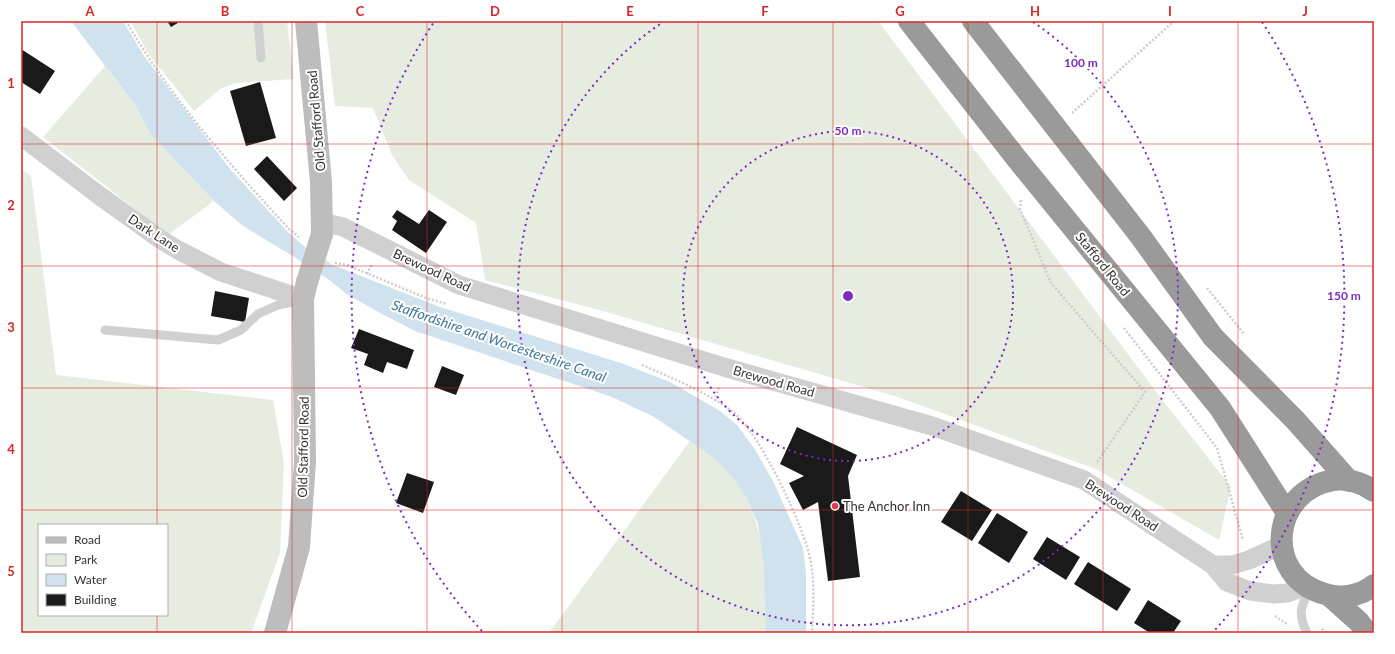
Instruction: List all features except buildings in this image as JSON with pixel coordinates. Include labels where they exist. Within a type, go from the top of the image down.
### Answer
[{"type":"highway","name":"Stafford Road","points":[[909,21],[1017,159],[1220,408],[1287,513]]},
{"type":"highway","points":[[973,21],[1141,237],[1213,337],[1296,421],[1349,481]]},
{"type":"highway","points":[[1367,633],[1359,622],[1316,590],[1289,567],[1282,546],[1282,527],[1287,513],[1302,494],[1314,486],[1338,480],[1362,484],[1374,491]]},
{"type":"highway","points":[[1316,590],[1344,596],[1359,593],[1374,585]]},
{"type":"street","name":"Old Stafford Road","points":[[275,633],[299,547],[305,460],[305,291],[322,228],[321,182],[306,21]]},
{"type":"street","name":"Dark Lane","points":[[21,136],[100,196],[166,243],[221,272],[305,291]]},
{"type":"street","name":"Brewood Road","points":[[322,228],[343,227],[459,285],[724,367],[932,426],[1084,480],[1213,565],[1227,582],[1250,591],[1274,594],[1316,590]]},
{"type":"street","points":[[1213,565],[1232,566],[1282,546]]},
{"type":"lane","points":[[258,21],[261,58]]},
{"type":"lane","points":[[106,330],[218,340],[241,330],[258,314],[305,291]]},
{"type":"lane","points":[[1305,630],[1300,608],[1316,590]]},
{"type":"path","points":[[1056,127],[1174,21]]},
{"type":"path","points":[[1026,201],[1022,195],[1020,209],[1051,283],[1145,392],[1084,480]]},
{"type":"path","points":[[1121,324],[1217,448],[1249,560]]},
{"type":"path","points":[[786,497],[800,527],[811,563],[812,633]]},
{"type":"path","points":[[1274,615],[1291,627],[1305,630],[1314,622],[1327,633]]},
{"type":"green space","points":[[130,21],[287,21],[294,79],[236,83],[220,89],[194,111],[148,53]]},
{"type":"green space","points":[[325,21],[878,21],[1160,397],[1231,487],[1219,540],[1096,469],[898,397],[603,311],[485,280],[476,223],[409,180],[392,155],[373,108],[335,106]]},
{"type":"green space","points":[[105,66],[135,105],[151,135],[214,201],[168,235],[43,137]]},
{"type":"green space","points":[[21,169],[31,176],[56,375],[273,400],[284,463],[280,553],[251,633],[21,633]]},
{"type":"green space","points":[[690,441],[713,456],[733,476],[745,496],[754,517],[764,562],[766,586],[766,633],[549,633]]},
{"type":"water","name":"Staffordshire and Worcestershire Canal","points":[[71,21],[123,21],[144,56],[230,169],[287,231],[305,247],[333,265],[440,307],[621,363],[670,382],[720,411],[737,425],[754,448],[773,481],[803,548],[806,573],[806,633],[766,633],[764,568],[758,524],[747,499],[734,479],[716,459],[654,417],[612,397],[415,331],[348,295],[328,279],[243,226],[214,201],[151,135],[135,105]]},
{"type":"place","name":"The Anchor Inn","points":[[835,506]]}]
